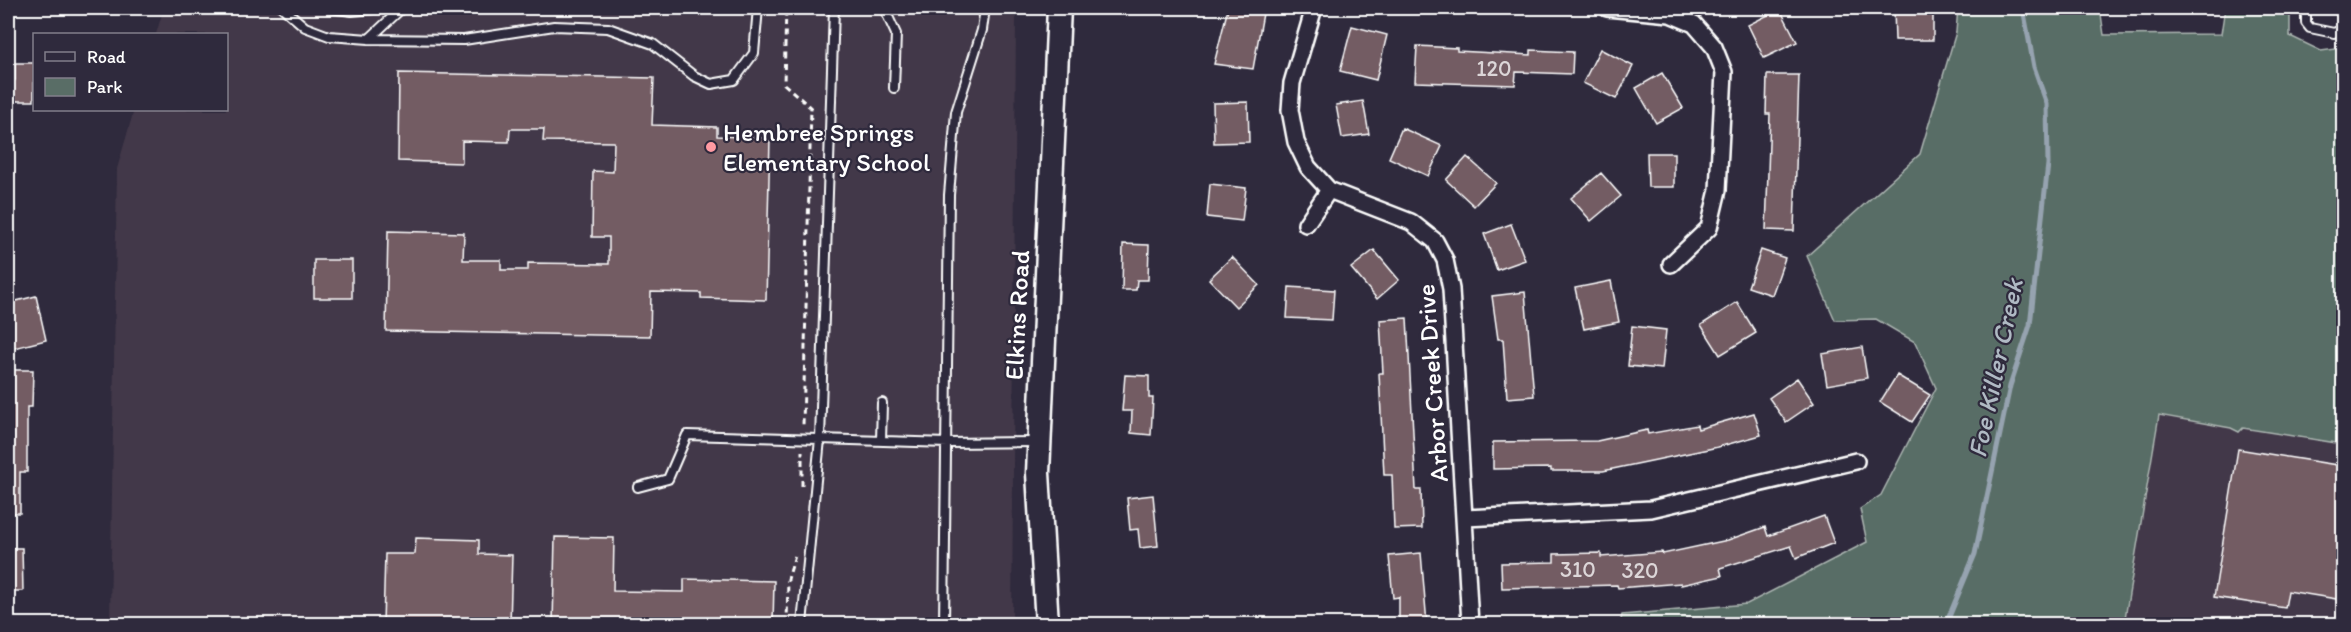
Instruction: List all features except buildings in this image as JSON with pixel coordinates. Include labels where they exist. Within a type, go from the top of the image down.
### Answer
[{"type":"street","name":"Elkins Road","points":[[1047,624],[1038,473],[1059,8]]},
{"type":"street","name":"Arbor Creek Drive","points":[[1314,8],[1292,84],[1290,110],[1296,142],[1308,167],[1329,190],[1411,222],[1435,241],[1445,260],[1451,288],[1470,624]]},
{"type":"street","points":[[1608,8],[1670,14],[1694,24],[1714,47],[1724,72],[1718,190],[1709,228],[1671,264]]},
{"type":"street","points":[[1306,224],[1329,190]]},
{"type":"street","points":[[1465,518],[1651,510],[1856,461]]},
{"type":"lane","points":[[283,8],[305,27],[329,36],[369,39],[464,40],[554,26],[608,28],[653,44],[694,76],[711,84],[734,80],[754,53],[758,8]]},
{"type":"lane","points":[[329,8],[352,11],[384,8]]},
{"type":"lane","points":[[369,39],[402,8]]},
{"type":"lane","points":[[802,624],[820,439],[834,8]]},
{"type":"lane","points":[[884,8],[896,34],[894,88]]},
{"type":"lane","points":[[944,624],[948,443],[949,195],[956,112],[982,30],[985,8]]},
{"type":"lane","points":[[2306,8],[2306,23],[2310,28],[2334,33],[2343,28]]},
{"type":"lane","points":[[881,441],[882,403]]},
{"type":"lane","points":[[638,487],[668,479],[687,435],[948,443],[1040,441]]},
{"type":"path","points":[[794,8],[786,8],[784,84],[811,108],[802,497]]},
{"type":"path","points":[[787,624],[788,579],[796,551]]},
{"type":"shaded area","points":[[164,8],[1016,8],[1012,624],[110,624],[117,169],[134,111],[228,111],[228,33],[156,33]]},
{"type":"shaded area","points":[[2132,379],[2343,408],[2343,624],[2088,624]]},
{"type":"green space","points":[[1958,8],[2100,8],[2104,35],[2221,34],[2225,8],[2290,8],[2290,36],[2321,51],[2343,48],[2343,444],[2243,428],[2239,432],[2231,428],[2159,415],[2124,624],[1620,624],[1622,615],[1747,604],[1867,542],[1860,509],[1881,495],[1936,388],[1915,342],[1876,319],[1835,320],[1807,256],[1920,154],[1956,32]]},
{"type":"waterway","name":"Foe Killer Creek","points":[[1946,624],[1975,554],[2010,386],[2030,325],[2048,164],[2047,104],[2034,67],[2023,8]]},
{"type":"place","name":"Hembree Springs Elementary School","points":[[711,147]]}]
